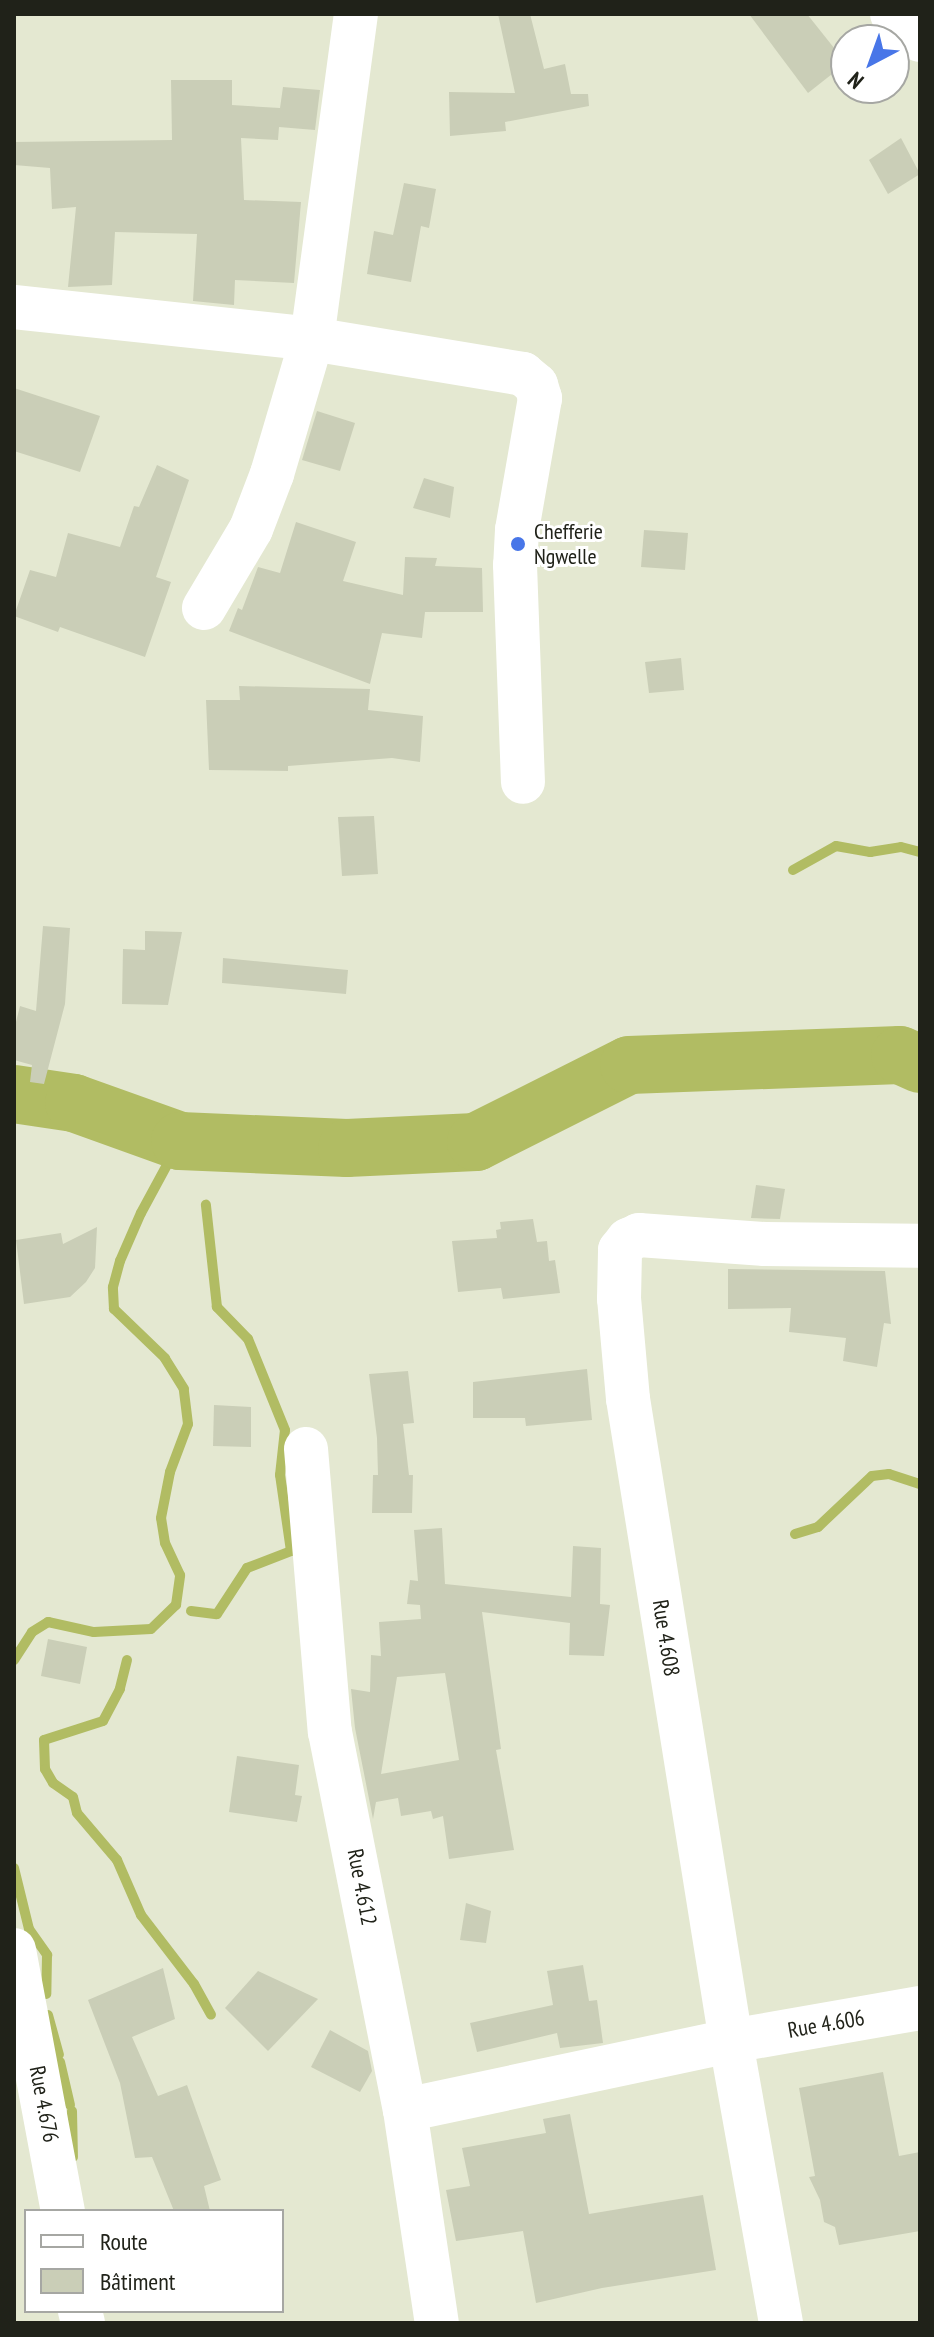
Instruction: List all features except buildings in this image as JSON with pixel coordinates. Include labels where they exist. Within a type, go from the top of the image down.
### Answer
[{"type":"street","points":[[204,608],[251,529],[272,474],[312,339],[356,14]]},
{"type":"street","points":[[892,14],[920,40]]},
{"type":"street","points":[[14,307],[312,339],[523,374],[536,385],[540,398],[517,530],[515,565],[523,782]]},
{"type":"street","name":"Rue 4.608","points":[[781,2323],[731,2041],[628,1399],[619,1299],[620,1250],[628,1240],[639,1235],[765,1244],[918,1246]]},
{"type":"street","name":"Rue 4.612","points":[[306,1449],[330,1732],[405,2110],[437,2323]]},
{"type":"street","name":"Rue 4.676","points":[[14,1950],[63,2209]]},
{"type":"street","name":"Rue 4.606","points":[[405,2110],[731,2041],[920,2008]]},
{"type":"waterway","points":[[793,870],[836,846],[870,852],[901,847],[920,852]]},
{"type":"waterway","points":[[14,1094],[74,1103],[180,1141],[347,1148],[476,1142],[629,1065],[900,1055],[920,1064]]},
{"type":"waterway","points":[[14,1660],[32,1632],[48,1622],[94,1632],[151,1629],[176,1605],[180,1575],[165,1543],[161,1518],[170,1472],[188,1424],[184,1389],[165,1358],[114,1309],[113,1287],[120,1261],[141,1213],[180,1141]]},
{"type":"waterway","points":[[191,1611],[217,1614],[247,1568],[291,1551],[280,1475],[285,1430],[248,1339],[217,1307],[206,1205]]},
{"type":"waterway","points":[[795,1534],[818,1527],[872,1476],[889,1474],[920,1484]]},
{"type":"waterway","points":[[127,1660],[120,1689],[103,1721],[44,1740],[45,1769],[53,1783],[73,1797],[77,1813],[117,1860],[141,1915],[194,1984],[211,2015]]},
{"type":"waterway","points":[[14,1868],[29,1929],[47,1955],[46,1994]]},
{"type":"waterway","points":[[48,2015],[59,2055]]},
{"type":"waterway","points":[[60,2062],[70,2105]]},
{"type":"waterway","points":[[72,2111],[73,2157]]},
{"type":"place","name":"Chefferie Ngwelle","points":[[518,544]]}]
